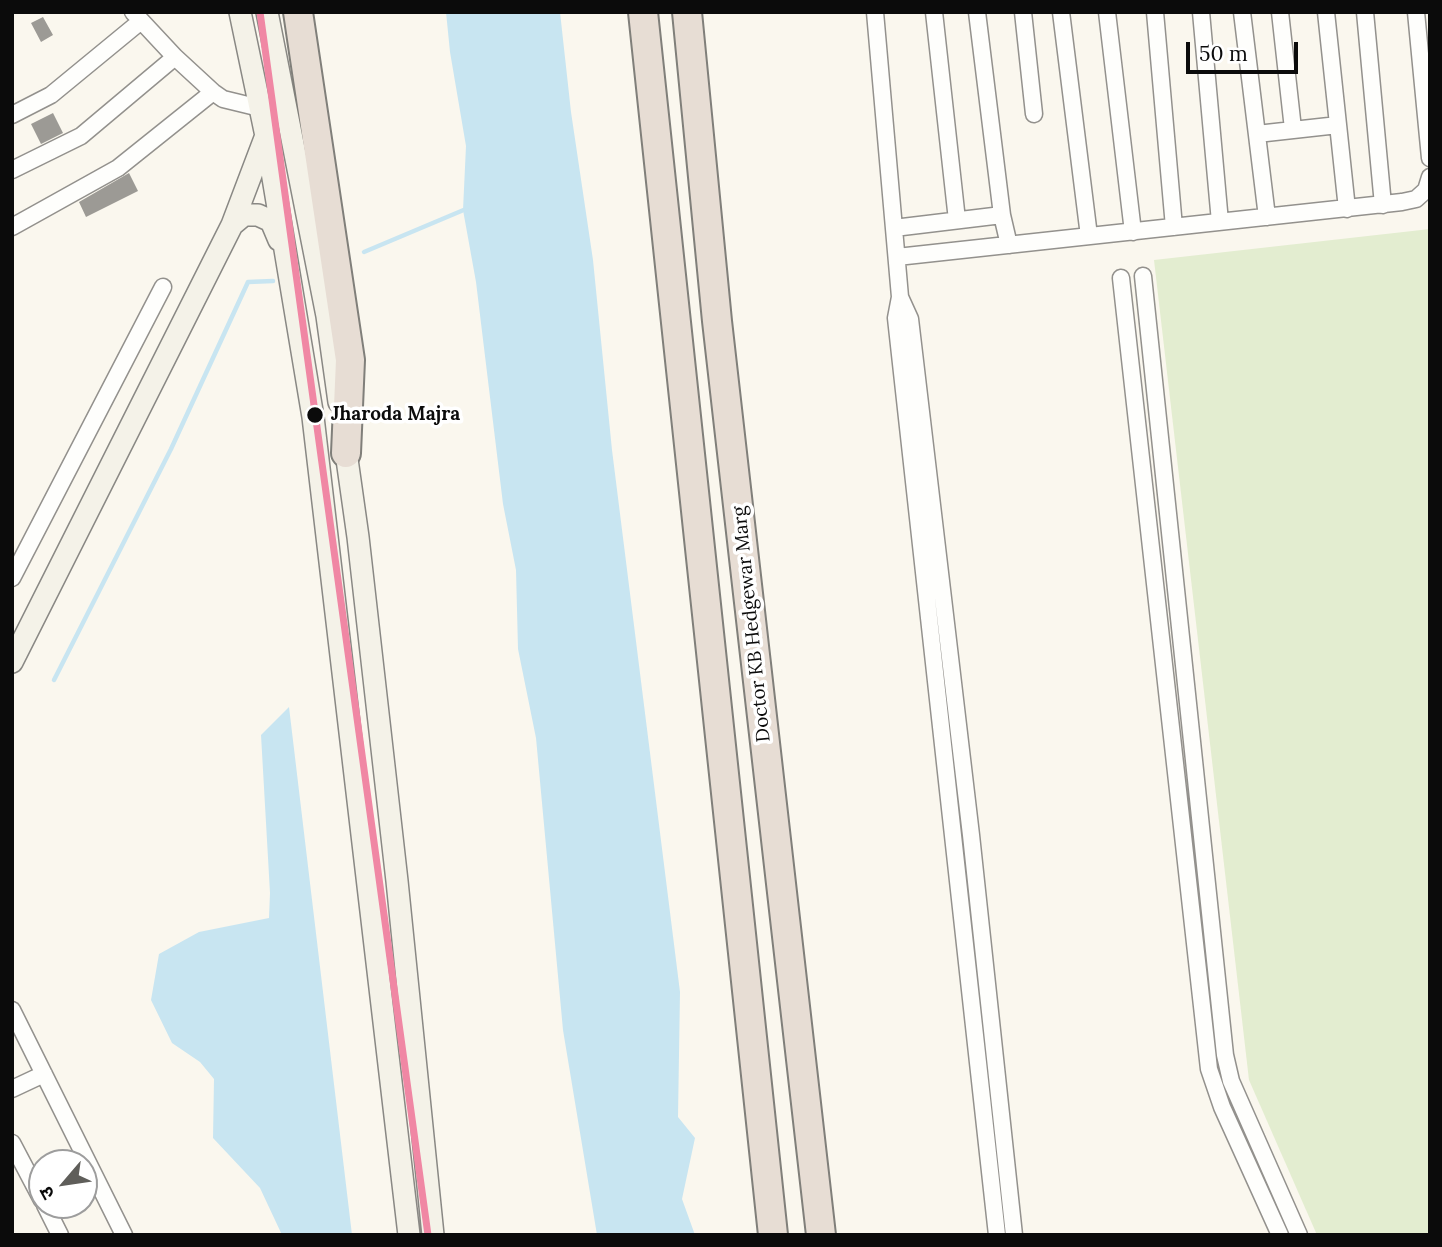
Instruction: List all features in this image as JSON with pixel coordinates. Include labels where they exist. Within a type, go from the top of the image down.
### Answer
[{"type":"highway","points":[[298,12],[350,360],[346,453]]},
{"type":"highway","points":[[643,12],[773,1235]]},
{"type":"highway","name":"Doctor KB Hedgewar Marg","points":[[687,12],[718,321],[821,1235]]},
{"type":"main road","points":[[240,12],[266,136],[313,417],[409,1235]]},
{"type":"main road","points":[[267,12],[327,316],[358,537],[433,1235]]},
{"type":"main road","points":[[12,662],[232,225],[266,136]]},
{"type":"main road","points":[[232,225],[244,215],[258,215],[271,221],[286,256],[318,267]]},
{"type":"street","points":[[875,12],[900,297],[896,318],[997,1235]]},
{"type":"street","points":[[934,12],[957,220]]},
{"type":"street","points":[[977,12],[1002,215],[1009,245]]},
{"type":"street","points":[[1023,12],[1034,114]]},
{"type":"street","points":[[1061,12],[1089,236]]},
{"type":"street","points":[[1107,12],[1133,232]]},
{"type":"street","points":[[1155,12],[1174,227]]},
{"type":"street","points":[[1201,12],[1220,222]]},
{"type":"street","points":[[1242,12],[1267,217]]},
{"type":"street","points":[[1280,12],[1293,129]]},
{"type":"street","points":[[1326,12],[1347,209]]},
{"type":"street","points":[[1365,12],[1383,205]]},
{"type":"street","points":[[1416,12],[1430,158]]},
{"type":"street","points":[[12,115],[51,95],[137,17],[213,92],[230,102],[260,108]]},
{"type":"street","points":[[12,170],[81,136],[175,57]]},
{"type":"street","points":[[12,226],[118,168],[213,92]]},
{"type":"street","points":[[1257,134],[1338,125]]},
{"type":"street","points":[[897,257],[1383,205],[1416,199],[1426,190],[1430,177]]},
{"type":"street","points":[[894,228],[1002,215]]},
{"type":"street","points":[[1143,276],[1225,1055],[1231,1081],[1299,1235]]},
{"type":"street","points":[[1121,278],[1209,1069],[1222,1107],[1280,1235]]},
{"type":"street","points":[[12,578],[163,287]]},
{"type":"street","points":[[900,297],[910,319],[971,835],[1014,1235]]},
{"type":"street","points":[[12,1010],[124,1235]]},
{"type":"street","points":[[12,1089],[44,1073]]},
{"type":"street","points":[[12,1143],[28,1173]]},
{"type":"street","points":[[52,1219],[60,1235]]},
{"type":"green space","points":[[1430,229],[1430,1235],[1317,1235],[1249,1080],[1154,260]]},
{"type":"water","points":[[446,12],[560,12],[571,112],[593,260],[612,450],[680,992],[678,1117],[695,1138],[682,1199],[695,1235],[597,1235],[563,1030],[536,738],[518,649],[516,570],[503,504],[476,282],[463,210],[466,146]]},
{"type":"water","points":[[289,707],[352,1235],[282,1235],[260,1188],[213,1138],[214,1079],[200,1062],[172,1043],[151,1000],[159,954],[199,932],[269,918],[261,735]]},
{"type":"building","points":[[43,17],[53,35],[41,42],[31,23]]},
{"type":"building","points":[[53,113],[63,133],[41,144],[31,124]]},
{"type":"building","points":[[129,173],[138,191],[86,217],[79,202]]},
{"type":"waterway","points":[[364,252],[466,209]]},
{"type":"waterway","points":[[54,680],[171,449],[248,282],[273,281]]},
{"type":"transit line","points":[[260,12],[428,1235]]},
{"type":"place","name":"Jharoda Majra","points":[[315,415]]}]
